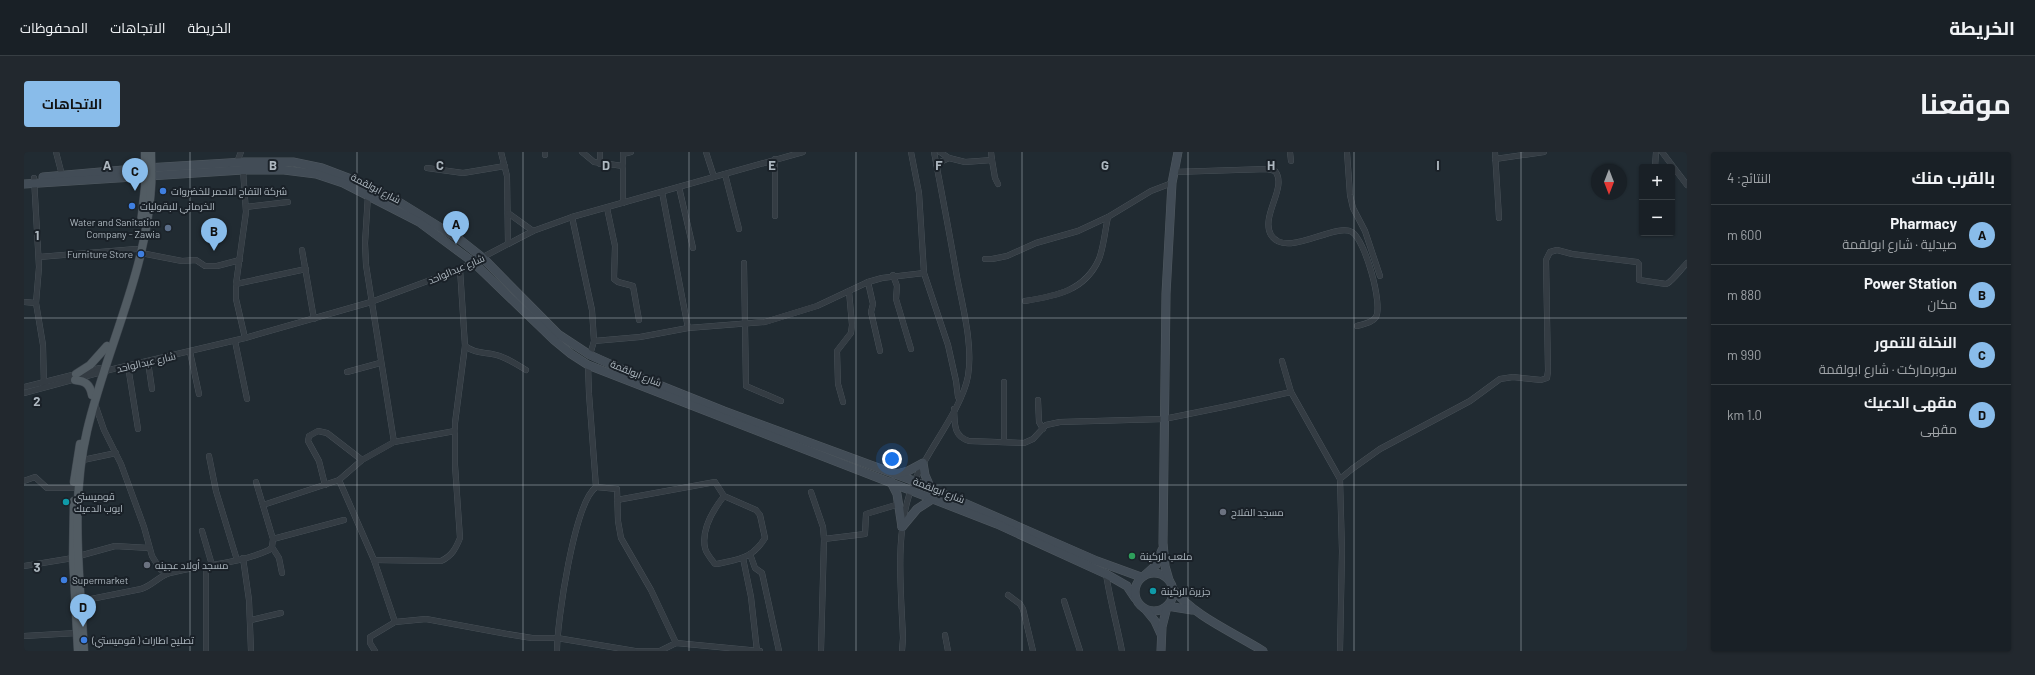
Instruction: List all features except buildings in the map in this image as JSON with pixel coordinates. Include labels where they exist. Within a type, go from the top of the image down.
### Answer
[{"type":"main road","points":[[145,152],[149,172]]},
{"type":"main road","points":[[84,651],[81,601],[76,557],[79,489],[87,431],[94,404],[133,283],[138,251],[150,200],[149,172],[151,152]]},
{"type":"main road","points":[[78,651],[74,488],[80,443],[92,395],[104,371],[107,346],[138,251]]},
{"type":"main road","points":[[92,395],[89,385],[75,377],[90,365],[107,346]]},
{"type":"street","points":[[56,152],[62,175]]},
{"type":"street","points":[[237,162],[241,152]]},
{"type":"street","points":[[501,152],[505,166],[508,244]]},
{"type":"street","points":[[582,152],[589,159],[600,164],[623,166]]},
{"type":"street","points":[[600,152],[600,164]]},
{"type":"street","points":[[623,203],[624,154],[631,152]]},
{"type":"street","points":[[706,152],[714,177]]},
{"type":"street","name":"شارع عبدالواحد","points":[[44,385],[235,341],[371,302],[460,269],[533,231],[572,217],[795,153],[803,152]]},
{"type":"street","points":[[911,152],[920,193],[924,273],[948,345],[956,381],[958,400]]},
{"type":"street","points":[[902,527],[913,485],[923,463],[954,409],[967,378],[969,356],[962,304],[934,152]]},
{"type":"street","points":[[940,152],[949,158],[965,162],[992,160]]},
{"type":"street","points":[[991,152],[995,178],[998,184]]},
{"type":"street","points":[[1178,152],[1172,183],[1166,294],[1163,544],[1165,566],[1173,589],[1182,600],[1199,613],[1263,651]]},
{"type":"street","points":[[1290,152],[1291,161]]},
{"type":"street","points":[[1347,152],[1350,195],[1353,208],[1364,226],[1380,276]]},
{"type":"street","points":[[1495,152],[1499,218]]},
{"type":"street","points":[[1495,158],[1544,152]]},
{"type":"street","points":[[1655,164],[1656,152]]},
{"type":"street","points":[[1662,152],[1687,185]]},
{"type":"street","points":[[936,164],[949,158]]},
{"type":"street","points":[[775,159],[775,216]]},
{"type":"street","name":"شارع ابولقمة","points":[[149,172],[237,162],[293,162],[322,168],[352,178],[431,220],[483,258],[558,334],[590,355],[639,377],[710,405],[896,474],[934,498],[1010,530],[1106,574],[1127,586],[1135,598]]},
{"type":"street","points":[[427,168],[463,173],[505,166]]},
{"type":"street","points":[[1174,172],[1267,169],[1275,171],[1279,175],[1279,183],[1272,206],[1269,228],[1275,239],[1286,242],[1303,241],[1337,230],[1352,232],[1360,240],[1371,268],[1378,309],[1376,317],[1369,323],[1357,326]]},
{"type":"street","points":[[243,170],[246,206],[236,284],[236,299],[245,338]]},
{"type":"street","name":"شارع ابولقمة","points":[[149,172],[284,170],[316,174],[343,183],[420,222],[473,262],[554,340],[571,354],[588,365],[891,482],[931,489],[1103,564],[1143,576]]},
{"type":"street","points":[[24,184],[62,175],[149,172]]},
{"type":"street","points":[[24,179],[34,181],[149,172]]},
{"type":"street","points":[[725,174],[739,229]]},
{"type":"street","points":[[34,181],[39,257],[36,303],[43,345],[44,385]]},
{"type":"street","points":[[985,259],[992,260],[1007,256],[1036,243],[1078,231],[1108,217],[1151,191],[1172,183]]},
{"type":"street","points":[[679,187],[693,248]]},
{"type":"street","points":[[662,192],[688,328]]},
{"type":"street","points":[[368,195],[365,254],[380,363],[394,442]]},
{"type":"street","points":[[246,206],[288,202]]},
{"type":"street","points":[[606,208],[614,246],[614,279],[618,282],[634,286],[639,320]]},
{"type":"street","points":[[508,213],[533,231]]},
{"type":"street","points":[[572,217],[589,296],[594,341],[590,355]]},
{"type":"street","points":[[1025,300],[1056,296],[1075,287],[1091,273],[1099,258],[1108,217]]},
{"type":"street","points":[[302,250],[314,319]]},
{"type":"street","points":[[1340,480],[1352,469],[1380,449],[1470,401],[1500,379],[1513,377],[1541,380],[1547,378],[1546,260],[1548,254],[1552,250],[1637,262],[1639,264],[1639,280],[1666,284],[1670,283],[1675,275],[1687,263]]},
{"type":"street","points":[[39,257],[138,251],[182,261],[196,260],[205,266],[221,266],[240,260]]},
{"type":"street","points":[[744,263],[746,386],[782,401]]},
{"type":"street","points":[[236,284],[306,269]]},
{"type":"street","points":[[374,560],[441,561],[448,558],[456,549],[460,538],[461,528],[455,465],[455,431],[465,346],[460,269]]},
{"type":"street","points":[[594,341],[640,337],[688,328],[744,325],[765,322],[802,312],[868,282],[893,275],[924,273]]},
{"type":"street","points":[[893,275],[897,286],[896,299],[911,349]]},
{"type":"street","points":[[868,282],[880,351]]},
{"type":"street","points":[[843,402],[838,384],[837,351],[851,333],[852,325],[849,291]]},
{"type":"street","points":[[24,302],[36,303]]},
{"type":"street","points":[[235,341],[247,399]]},
{"type":"street","points":[[465,346],[473,351],[492,354],[510,360],[526,370]]},
{"type":"street","points":[[190,352],[199,394]]},
{"type":"street","points":[[1282,361],[1291,392],[1340,480],[1342,636],[1340,651]]},
{"type":"street","points":[[148,362],[152,389]]},
{"type":"street","points":[[347,372],[380,363]]},
{"type":"street","points":[[557,651],[557,638],[572,545],[588,495],[596,487],[588,365]]},
{"type":"street","points":[[128,366],[138,429]]},
{"type":"street","points":[[1004,382],[1004,442]]},
{"type":"street","points":[[24,387],[44,385]]},
{"type":"street","points":[[24,393],[44,385]]},
{"type":"street","points":[[954,409],[956,432],[962,439],[969,441],[1024,443],[1034,440],[1046,426],[1060,422],[1076,420],[1164,419],[1291,392]]},
{"type":"street","points":[[1038,400],[1039,422],[1043,428]]},
{"type":"street","points":[[94,404],[104,430],[116,453],[144,526],[149,548],[155,563],[166,574]]},
{"type":"street","points":[[325,485],[319,461],[308,441],[309,436],[318,431],[327,433],[362,460]]},
{"type":"street","points":[[263,505],[339,480],[362,460],[394,442],[455,431]]},
{"type":"street","points":[[83,460],[116,453]]},
{"type":"street","points":[[209,456],[216,491],[237,560]]},
{"type":"street","points":[[896,474],[908,471],[923,463]]},
{"type":"street","points":[[923,463],[925,475],[931,489]]},
{"type":"street","points":[[24,481],[35,477],[47,488],[74,488]]},
{"type":"street","points":[[339,480],[374,560],[395,622]]},
{"type":"street","points":[[256,482],[273,539],[272,547],[279,558],[282,573]]},
{"type":"street","points":[[618,500],[712,482],[718,484],[724,496],[756,510],[760,515],[765,538],[757,551],[743,558],[715,564],[705,549],[704,537],[713,510],[724,496]]},
{"type":"street","points":[[891,482],[899,504],[902,527],[902,651]]},
{"type":"street","points":[[596,487],[616,489],[618,500],[618,521],[624,544],[651,590],[676,643]]},
{"type":"street","points":[[811,492],[823,527],[824,539],[821,651]]},
{"type":"street","points":[[902,527],[917,509],[934,498]]},
{"type":"street","points":[[824,539],[865,534],[866,514],[899,504]]},
{"type":"street","points":[[273,539],[344,520]]},
{"type":"street","points":[[202,531],[209,566],[206,651]]},
{"type":"street","points":[[1162,638],[1158,625],[1146,610],[1141,607],[1135,598],[1135,586],[1143,576],[1156,565],[1163,544]]},
{"type":"street","points":[[24,566],[76,557],[116,546],[149,548]]},
{"type":"street","points":[[81,601],[141,589],[155,583],[166,574],[237,560],[267,551],[272,547]]},
{"type":"street","points":[[750,554],[755,568],[762,574],[779,651]]},
{"type":"street","points":[[243,558],[251,620],[251,651]]},
{"type":"street","points":[[743,558],[751,597],[757,651]]},
{"type":"street","points":[[1143,576],[1158,573],[1169,580]]},
{"type":"street","points":[[1106,574],[1112,610],[1115,615],[1122,651]]},
{"type":"street","points":[[1162,651],[1162,638],[1167,606],[1172,598],[1173,589]]},
{"type":"street","points":[[1008,595],[1020,604],[1023,609],[1033,651]]},
{"type":"street","points":[[1064,601],[1080,651]]},
{"type":"street","points":[[1146,610],[1157,611],[1167,606],[1180,607],[1199,613]]},
{"type":"street","points":[[251,620],[281,613]]},
{"type":"street","points":[[375,651],[370,643],[370,637],[395,622],[426,619],[532,638],[557,638],[637,651],[660,651],[676,643],[760,651]]},
{"type":"street","points":[[24,636],[77,633]]},
{"type":"street","points":[[945,635],[948,651]]},
{"type":"place","name":"النخلة للتمور","points":[[135,191]]},
{"type":"place","name":"شركة التفاح الاحمر للخضروات","points":[[163,191]]},
{"type":"place","name":"الخرماني للبقوليات","points":[[132,206]]},
{"type":"place","name":"Water and Sanitation Company - Zawia","points":[[168,228]]},
{"type":"place","name":"Pharmacy","points":[[456,244]]},
{"type":"place","name":"Power Station","points":[[214,251]]},
{"type":"place","name":"Furniture Store","points":[[141,254]]},
{"type":"place","name":"قوميستي ايوب الدعيك","points":[[66,502]]},
{"type":"place","name":"مسجد الفلاح","points":[[1223,512]]},
{"type":"place","name":"ملعب الركينة","points":[[1132,556]]},
{"type":"place","name":"مسجد أولاد عجينه","points":[[147,565]]},
{"type":"place","name":"Supermarket","points":[[64,580]]},
{"type":"place","name":"جزيرة الركينة","points":[[1153,591]]},
{"type":"place","name":"مقهى الدعيك","points":[[83,627]]},
{"type":"place","name":"تصليح اطارات ( قوميستي)","points":[[84,640]]}]
